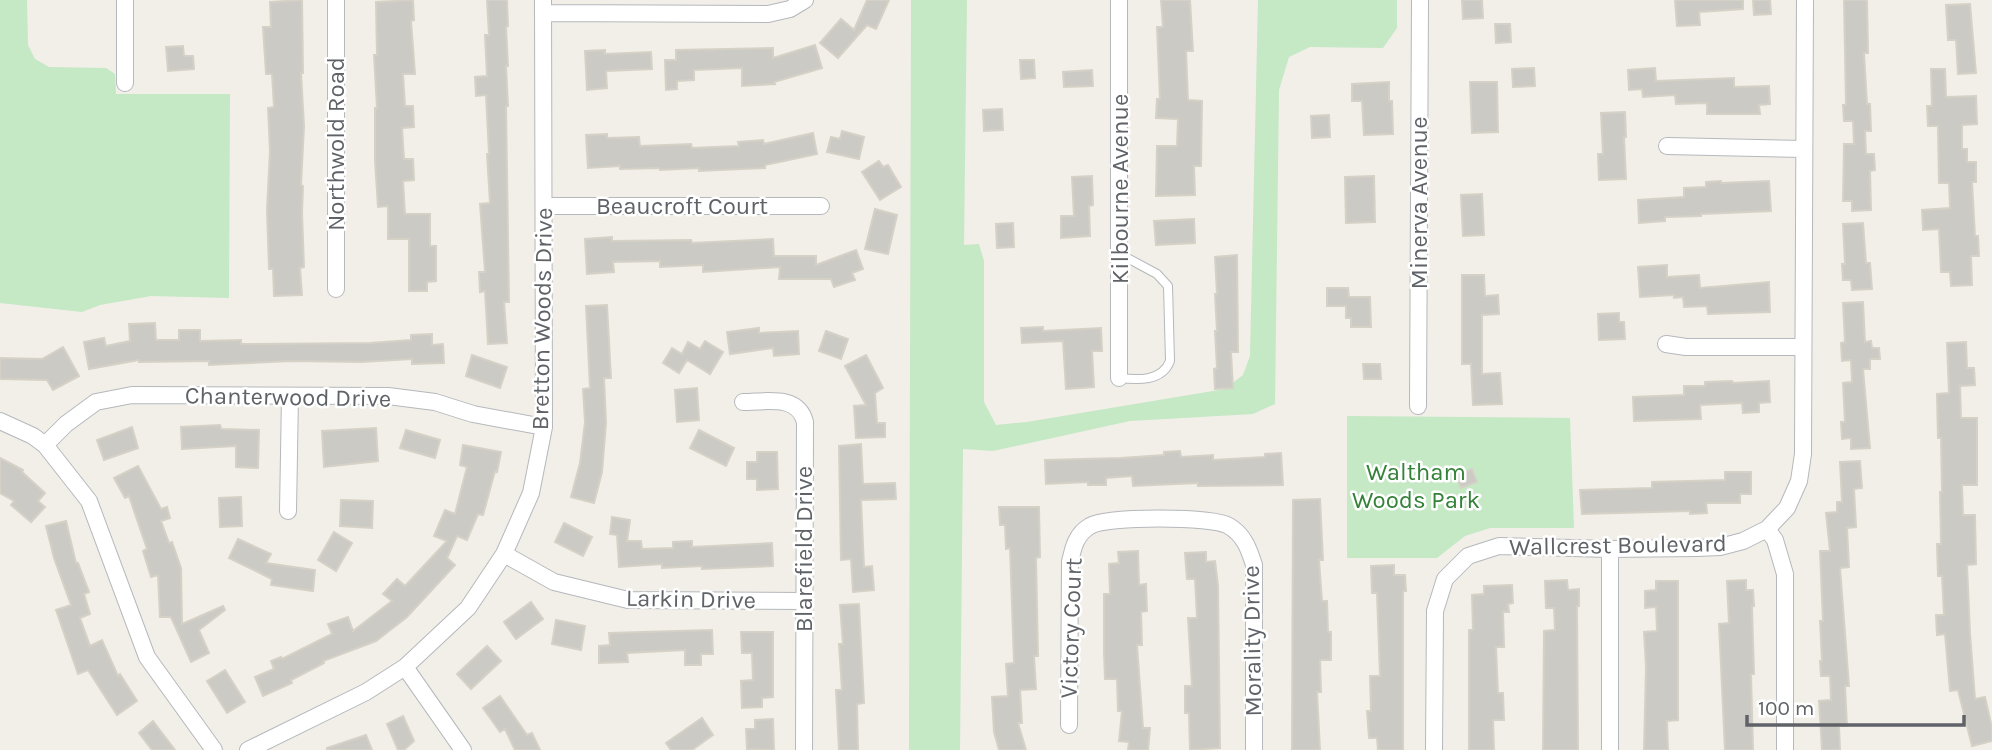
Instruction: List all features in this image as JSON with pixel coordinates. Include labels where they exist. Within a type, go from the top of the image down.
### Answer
[{"type":"street","points":[[125,0],[125,83]]},
{"type":"street","name":"Northwold Road","points":[[336,0],[336,289]]},
{"type":"street","points":[[543,7],[768,14],[790,9],[805,0]]},
{"type":"street","name":"Kilbourne Avenue","points":[[1119,0],[1119,378]]},
{"type":"street","name":"Minerva Avenue","points":[[1418,406],[1420,0]]},
{"type":"street","name":"Wallcrest Boulevard","points":[[1434,750],[1435,611],[1445,579],[1468,556],[1499,546],[1610,549],[1720,547],[1743,541],[1767,529],[1787,508],[1799,481],[1803,454],[1805,0]]},
{"type":"street","name":"Bretton Woods Drive","points":[[248,750],[366,692],[405,667],[468,608],[504,554],[531,493],[544,427],[543,7]]},
{"type":"street","points":[[1667,146],[1804,149]]},
{"type":"street","name":"Beaucroft Court","points":[[544,206],[821,206]]},
{"type":"street","points":[[1665,344],[1686,347],[1803,346]]},
{"type":"street","name":"Chanterwood Drive","points":[[45,445],[66,424],[96,402],[132,395],[388,396],[435,402],[472,414],[544,427]]},
{"type":"street","points":[[288,511],[290,396]]},
{"type":"street","name":"Blarefield Drive","points":[[743,402],[784,401],[794,404],[802,411],[804,422],[804,750]]},
{"type":"street","points":[[0,421],[33,436],[45,445],[89,501],[147,657],[214,750]]},
{"type":"street","name":"Victory Court","points":[[1069,725],[1070,562],[1075,541],[1090,526],[1110,519],[1203,519]]},
{"type":"street","name":"Morality Drive","points":[[1203,519],[1228,525],[1247,541],[1254,565],[1254,750]]},
{"type":"street","points":[[1767,529],[1775,540],[1785,574],[1785,750]]},
{"type":"street","points":[[1610,549],[1610,750]]},
{"type":"street","name":"Larkin Drive","points":[[504,554],[554,582],[628,600],[804,601]]},
{"type":"street","points":[[405,667],[463,750]]},
{"type":"lane","points":[[1119,378],[1148,379],[1167,367],[1170,361],[1168,286],[1157,274],[1120,254]]},
{"type":"green space","points":[[0,0],[27,0],[28,45],[35,59],[49,67],[106,68],[115,74],[116,94],[230,94],[229,298],[151,296],[100,305],[82,312],[0,303]]},
{"type":"green space","points":[[911,0],[967,0],[964,245],[979,244],[984,261],[984,402],[996,425],[1225,389],[1243,375],[1250,356],[1258,0],[1397,0],[1397,28],[1383,48],[1310,47],[1289,57],[1279,90],[1275,404],[1253,414],[1130,421],[993,451],[963,449],[960,750],[909,750]]},
{"type":"green space","name":"Waltham Woods Park","points":[[1347,416],[1570,418],[1574,528],[1490,528],[1465,536],[1437,558],[1347,558]]},
{"type":"building","points":[[302,0],[302,295],[274,296],[273,269],[269,269],[267,210],[270,151],[268,108],[274,107],[272,74],[266,74],[263,27],[271,27],[270,2]]},
{"type":"building","points":[[413,0],[414,20],[411,21],[415,74],[403,74],[405,106],[413,106],[414,127],[402,128],[404,159],[413,159],[414,180],[403,181],[405,214],[430,214],[430,246],[436,246],[436,281],[427,282],[427,291],[409,291],[409,239],[388,239],[388,206],[378,207],[375,161],[376,2]]},
{"type":"building","points":[[487,0],[507,0],[509,302],[504,302],[507,343],[488,344],[485,291],[480,292],[479,272],[485,272],[480,204],[490,203],[489,154],[486,95],[476,96],[475,77],[487,76]]},
{"type":"building","points":[[867,0],[889,0],[876,29],[867,25],[838,58],[820,43],[841,19],[854,30]]},
{"type":"building","points":[[1161,0],[1190,0],[1193,51],[1186,51],[1188,100],[1202,101],[1201,166],[1194,166],[1195,195],[1156,196],[1157,146],[1177,146],[1178,119],[1156,118],[1157,99],[1160,99],[1157,27],[1163,27]]},
{"type":"building","points":[[1462,0],[1482,0],[1483,18],[1463,19]]},
{"type":"building","points":[[1675,0],[1743,0],[1743,9],[1699,12],[1700,25],[1677,26]]},
{"type":"building","points":[[1753,0],[1770,0],[1771,14],[1754,15]]},
{"type":"building","points":[[1844,0],[1867,0],[1868,53],[1864,53],[1871,131],[1865,131],[1866,154],[1874,154],[1875,170],[1870,171],[1871,210],[1852,211],[1852,201],[1843,201],[1844,144],[1854,144],[1853,121],[1844,121]]},
{"type":"building","points":[[1970,4],[1976,73],[1958,74],[1956,40],[1948,40],[1946,5]]},
{"type":"building","points":[[1495,24],[1510,24],[1511,42],[1496,43]]},
{"type":"building","points":[[815,45],[822,68],[774,82],[775,84],[742,86],[742,68],[694,70],[694,80],[677,81],[677,89],[666,90],[665,60],[676,60],[676,50],[773,48],[773,58]]},
{"type":"building","points":[[183,46],[184,56],[193,56],[194,69],[168,71],[166,47]]},
{"type":"building","points":[[605,50],[605,54],[651,52],[652,69],[606,71],[607,88],[587,90],[585,51]]},
{"type":"building","points":[[1020,60],[1034,60],[1035,78],[1021,79]]},
{"type":"building","points":[[1534,68],[1535,86],[1513,87],[1512,69]]},
{"type":"building","points":[[1655,68],[1656,81],[1734,78],[1734,87],[1769,86],[1770,104],[1759,105],[1760,114],[1707,114],[1707,103],[1676,104],[1675,95],[1643,97],[1642,89],[1629,90],[1628,70]]},
{"type":"building","points":[[1931,69],[1945,69],[1946,97],[1976,96],[1977,124],[1962,125],[1962,149],[1967,149],[1967,162],[1976,162],[1976,182],[1972,182],[1979,256],[1971,256],[1972,285],[1951,286],[1950,272],[1941,272],[1939,229],[1923,230],[1922,210],[1950,208],[1949,183],[1939,183],[1938,126],[1928,126],[1927,106],[1932,106]]},
{"type":"building","points":[[1092,70],[1093,86],[1064,87],[1063,72]]},
{"type":"building","points":[[1389,82],[1393,134],[1364,135],[1362,101],[1352,101],[1352,84]]},
{"type":"building","points":[[1470,82],[1497,82],[1498,132],[1472,133]]},
{"type":"building","points":[[1002,109],[1003,130],[984,131],[983,110]]},
{"type":"building","points":[[1625,112],[1626,179],[1599,180],[1598,154],[1603,154],[1601,113]]},
{"type":"building","points":[[1329,115],[1330,137],[1312,138],[1311,116]]},
{"type":"building","points":[[842,131],[864,137],[859,159],[827,152],[831,137],[840,139]]},
{"type":"building","points":[[813,133],[817,154],[765,165],[765,168],[699,171],[699,168],[588,168],[586,135],[607,134],[607,138],[639,137],[640,146],[691,144],[692,148],[739,146],[738,142],[763,140],[764,144]]},
{"type":"building","points":[[879,161],[883,167],[888,165],[901,187],[880,200],[862,172]]},
{"type":"building","points":[[1092,176],[1090,236],[1061,238],[1061,216],[1074,216],[1072,177]]},
{"type":"building","points":[[1374,176],[1375,222],[1346,223],[1345,177]]},
{"type":"building","points":[[1769,181],[1771,211],[1665,217],[1665,221],[1639,223],[1638,200],[1684,197],[1684,188],[1706,187],[1706,182]]},
{"type":"building","points":[[1482,194],[1484,235],[1463,236],[1461,195]]},
{"type":"building","points":[[875,209],[897,215],[888,254],[865,249]]},
{"type":"building","points":[[1194,219],[1195,243],[1156,245],[1154,221]]},
{"type":"building","points":[[1013,223],[1014,247],[997,248],[996,224]]},
{"type":"building","points":[[1863,223],[1866,263],[1870,263],[1872,289],[1852,290],[1851,280],[1843,280],[1843,224]]},
{"type":"building","points":[[612,237],[612,241],[691,240],[692,243],[773,239],[774,256],[816,256],[816,265],[856,250],[863,269],[852,273],[855,280],[834,287],[831,279],[779,279],[780,267],[703,272],[703,265],[660,267],[660,261],[613,262],[614,272],[587,274],[585,239]]},
{"type":"building","points":[[1237,255],[1238,352],[1231,352],[1233,388],[1215,389],[1215,257]]},
{"type":"building","points":[[1667,265],[1667,277],[1699,275],[1700,288],[1769,282],[1770,312],[1708,314],[1707,306],[1684,307],[1683,297],[1640,297],[1638,267]]},
{"type":"building","points":[[1462,275],[1484,275],[1485,296],[1498,295],[1499,314],[1482,315],[1482,374],[1500,373],[1502,404],[1473,405],[1471,364],[1462,364]]},
{"type":"building","points":[[1327,288],[1348,288],[1349,297],[1370,297],[1371,327],[1351,327],[1351,318],[1346,318],[1346,306],[1327,306]]},
{"type":"building","points":[[1863,302],[1865,342],[1871,341],[1872,348],[1879,348],[1880,359],[1870,359],[1870,369],[1863,369],[1870,448],[1851,449],[1851,438],[1842,439],[1841,422],[1845,422],[1843,383],[1852,382],[1851,360],[1842,361],[1841,343],[1845,342],[1843,303]]},
{"type":"building","points":[[607,305],[611,378],[604,378],[606,423],[602,472],[594,503],[571,497],[580,463],[585,422],[583,389],[590,388],[586,306]]},
{"type":"building","points":[[1619,313],[1619,322],[1624,322],[1625,339],[1599,340],[1598,314]]},
{"type":"building","points":[[155,323],[156,340],[179,340],[179,330],[200,330],[200,341],[241,340],[241,344],[370,343],[411,340],[411,335],[432,334],[432,345],[443,344],[444,363],[412,364],[412,359],[209,365],[209,361],[139,360],[89,369],[84,342],[104,338],[106,346],[130,341],[129,324]]},
{"type":"building","points":[[1043,327],[1043,331],[1101,328],[1102,351],[1092,351],[1094,387],[1066,389],[1063,341],[1022,343],[1021,328]]},
{"type":"building","points":[[759,328],[759,333],[798,331],[799,354],[774,356],[773,348],[730,354],[727,332]]},
{"type":"building","points":[[826,331],[848,339],[841,359],[819,351]]},
{"type":"building","points":[[705,341],[723,352],[710,374],[687,360],[679,373],[663,363],[672,348],[682,354],[688,342],[700,349]]},
{"type":"building","points":[[1966,342],[1967,368],[1974,368],[1975,385],[1960,386],[1961,418],[1977,418],[1977,485],[1962,485],[1963,515],[1975,515],[1976,564],[1967,565],[1970,633],[1975,699],[1985,697],[1992,728],[1992,741],[1972,746],[1958,690],[1950,691],[1945,634],[1937,635],[1936,615],[1944,615],[1942,576],[1938,576],[1937,544],[1941,544],[1942,492],[1937,394],[1949,393],[1947,343]]},
{"type":"building","points":[[63,347],[79,376],[53,390],[47,380],[0,379],[0,358],[42,359]]},
{"type":"building","points":[[472,355],[507,367],[500,388],[466,376]]},
{"type":"building","points":[[866,355],[883,388],[875,393],[877,423],[885,423],[885,437],[856,438],[854,406],[866,405],[845,366]]},
{"type":"building","points":[[1363,364],[1380,364],[1381,379],[1364,379]]},
{"type":"building","points":[[1769,381],[1770,402],[1759,403],[1759,412],[1743,413],[1742,403],[1700,405],[1701,419],[1634,421],[1633,397],[1684,395],[1684,386],[1705,386],[1705,382]]},
{"type":"building","points":[[697,388],[699,420],[677,422],[675,390]]},
{"type":"building","points":[[220,425],[221,429],[259,430],[258,468],[236,467],[236,446],[182,449],[181,427]]},
{"type":"building","points":[[132,427],[138,448],[104,460],[97,440]]},
{"type":"building","points":[[376,428],[378,461],[324,467],[322,431]]},
{"type":"building","points":[[406,430],[440,440],[435,458],[400,448]]},
{"type":"building","points":[[699,430],[734,448],[726,466],[690,448]]},
{"type":"building","points":[[861,444],[863,484],[895,483],[896,499],[861,500],[864,567],[872,566],[874,590],[853,592],[851,559],[841,560],[839,446]]},
{"type":"building","points":[[463,445],[501,452],[483,515],[478,514],[467,540],[457,536],[447,558],[455,565],[407,617],[376,641],[323,661],[324,663],[291,680],[292,683],[263,696],[255,677],[274,669],[271,661],[281,657],[282,659],[332,634],[328,624],[348,617],[353,631],[392,601],[383,594],[397,579],[405,586],[447,541],[434,536],[445,510],[455,514],[467,467],[460,465]]},
{"type":"building","points":[[1180,451],[1181,457],[1213,455],[1213,460],[1265,457],[1265,454],[1281,453],[1283,485],[1198,486],[1198,483],[1133,486],[1132,476],[1106,478],[1106,485],[1088,485],[1088,482],[1046,484],[1045,460],[1121,458]]},
{"type":"building","points":[[757,452],[777,452],[778,489],[757,490],[757,479],[747,479],[747,462],[757,462]]},
{"type":"building","points":[[0,458],[23,470],[22,472],[45,493],[38,501],[45,507],[31,522],[11,505],[14,501],[0,493]]},
{"type":"building","points":[[1860,461],[1862,488],[1854,489],[1856,527],[1847,528],[1849,567],[1840,568],[1849,686],[1845,686],[1847,726],[1839,726],[1840,750],[1822,750],[1819,701],[1831,700],[1830,676],[1821,676],[1820,621],[1823,621],[1820,551],[1830,551],[1826,513],[1837,512],[1837,502],[1842,502],[1840,462]]},
{"type":"building","points":[[138,466],[161,509],[167,507],[170,518],[161,521],[181,568],[182,624],[223,606],[225,610],[199,630],[209,653],[191,662],[171,617],[160,617],[158,575],[151,577],[143,551],[147,549],[129,496],[125,498],[114,478]]},
{"type":"building","points":[[1472,469],[1477,482],[1461,488],[1456,475]]},
{"type":"building","points":[[1725,472],[1751,472],[1751,494],[1740,494],[1740,503],[1706,503],[1707,513],[1690,514],[1690,511],[1582,514],[1580,490],[1652,488],[1652,482],[1725,480]]},
{"type":"building","points":[[241,497],[242,526],[220,527],[219,498]]},
{"type":"building","points":[[1320,499],[1323,560],[1319,560],[1322,601],[1327,601],[1328,632],[1331,632],[1331,660],[1320,660],[1321,692],[1317,692],[1320,750],[1292,750],[1293,500]]},
{"type":"building","points":[[341,500],[373,501],[372,528],[340,526]]},
{"type":"building","points":[[999,507],[1039,507],[1040,557],[1036,558],[1038,656],[1034,656],[1036,689],[1020,690],[1022,723],[1018,723],[1026,750],[999,750],[994,732],[992,697],[1008,696],[1006,664],[1014,663],[1010,548],[1006,549],[1005,525],[1000,525]]},
{"type":"building","points":[[612,517],[630,520],[627,541],[641,541],[642,549],[673,548],[673,542],[692,541],[692,547],[772,543],[773,566],[702,569],[702,566],[662,568],[662,564],[619,567],[617,535],[610,534]]},
{"type":"building","points":[[66,521],[76,563],[89,592],[84,594],[90,614],[80,618],[90,646],[102,640],[118,676],[120,674],[137,701],[117,715],[88,670],[78,674],[56,610],[71,605],[46,526]]},
{"type":"building","points":[[564,523],[592,537],[583,556],[555,542]]},
{"type":"building","points":[[334,532],[352,543],[336,571],[318,560]]},
{"type":"building","points":[[238,539],[271,554],[266,563],[315,570],[313,591],[271,585],[272,579],[229,558]]},
{"type":"building","points":[[1138,551],[1139,585],[1146,584],[1147,611],[1141,612],[1142,645],[1137,645],[1143,728],[1150,728],[1148,750],[1128,750],[1129,742],[1119,741],[1122,711],[1118,711],[1117,679],[1105,679],[1104,594],[1110,594],[1109,564],[1119,563],[1118,552]]},
{"type":"building","points":[[1206,552],[1206,562],[1215,561],[1218,586],[1220,748],[1190,750],[1189,713],[1185,713],[1185,686],[1192,686],[1188,618],[1197,618],[1195,579],[1187,579],[1185,553]]},
{"type":"building","points":[[1394,565],[1394,575],[1405,575],[1406,591],[1403,591],[1403,750],[1378,750],[1377,738],[1369,738],[1367,711],[1371,711],[1370,676],[1380,676],[1377,593],[1372,593],[1371,566]]},
{"type":"building","points":[[1567,580],[1568,590],[1579,589],[1578,750],[1543,750],[1544,631],[1555,630],[1554,608],[1546,608],[1545,581]]},
{"type":"building","points":[[1746,580],[1746,590],[1753,590],[1754,606],[1754,674],[1751,674],[1753,750],[1725,750],[1719,624],[1729,623],[1727,581]]},
{"type":"building","points":[[1656,581],[1678,581],[1678,720],[1667,721],[1668,750],[1644,750],[1644,632],[1657,631],[1656,607],[1645,608],[1645,591],[1656,590]]},
{"type":"building","points":[[1512,585],[1513,603],[1508,604],[1509,612],[1503,612],[1504,647],[1496,647],[1498,693],[1503,693],[1504,720],[1493,720],[1494,750],[1469,750],[1469,630],[1473,630],[1472,595],[1484,594],[1484,586]]},
{"type":"building","points":[[531,602],[543,619],[516,639],[504,622]]},
{"type":"building","points":[[859,604],[864,703],[857,704],[858,750],[839,750],[836,690],[842,690],[840,605]]},
{"type":"building","points":[[556,620],[585,626],[581,650],[552,644]]},
{"type":"building","points":[[712,630],[713,654],[701,654],[701,665],[685,665],[685,650],[627,653],[628,662],[599,663],[599,646],[610,645],[609,633]]},
{"type":"building","points":[[741,632],[773,632],[773,697],[762,698],[762,707],[742,708],[741,681],[753,680],[752,653],[742,653]]},
{"type":"building","points":[[487,646],[501,661],[471,689],[457,674]]},
{"type":"building","points":[[225,670],[245,702],[227,713],[207,681]]},
{"type":"building","points":[[500,696],[527,735],[532,733],[540,750],[515,750],[505,729],[500,732],[483,708]]},
{"type":"building","points":[[403,716],[414,741],[404,750],[398,750],[387,724]]},
{"type":"building","points":[[702,718],[713,735],[692,750],[671,750],[666,743]]},
{"type":"building","points":[[773,719],[774,750],[747,749],[746,729],[755,729],[755,720]]},
{"type":"building","points":[[153,721],[175,750],[152,750],[139,733]]},
{"type":"building","points":[[366,735],[372,750],[327,750],[327,748]]}]
